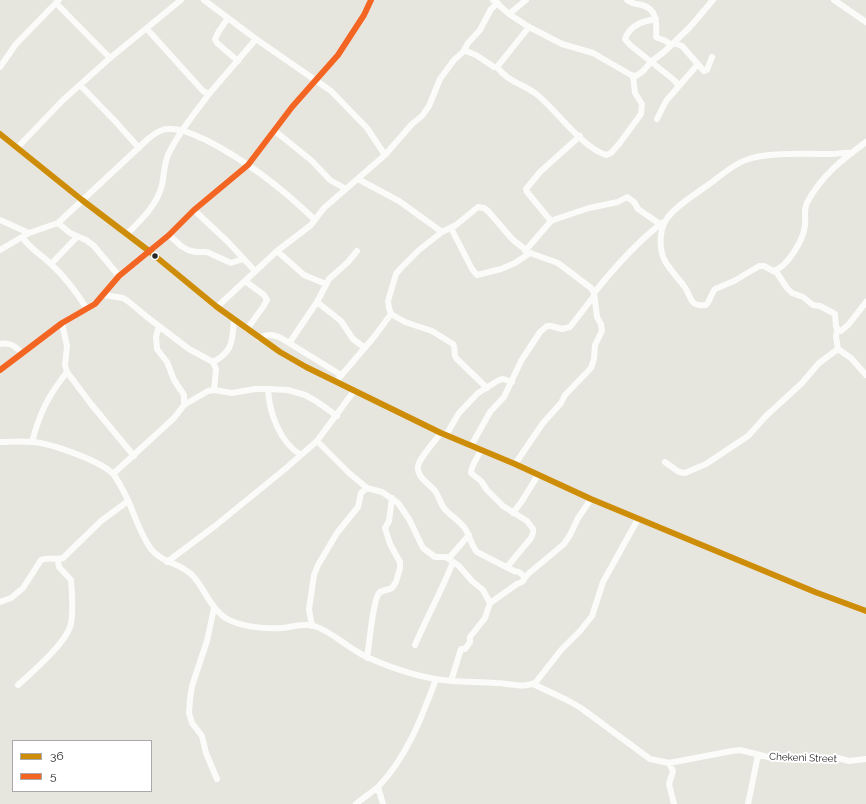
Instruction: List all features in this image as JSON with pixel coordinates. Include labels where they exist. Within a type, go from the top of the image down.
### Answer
[{"type":"street","points":[[17,148],[63,100],[110,58],[181,0]]},
{"type":"street","points":[[204,0],[337,96],[367,128],[385,155]]},
{"type":"street","points":[[0,370],[62,322],[95,304],[119,276],[169,235],[194,210],[248,165],[292,108],[338,55],[364,15],[370,0]]},
{"type":"street","points":[[509,14],[526,0]]},
{"type":"street","points":[[627,0],[633,4],[649,8],[656,19],[656,37],[672,44],[682,46],[704,71],[706,71],[712,57]]},
{"type":"street","points":[[217,307],[277,251],[311,225],[324,208],[385,155],[412,124],[425,112],[440,79],[480,30],[495,2],[529,28],[562,44],[593,53],[633,76],[636,76],[690,27],[714,0]]},
{"type":"street","points":[[834,0],[866,22]]},
{"type":"street","points":[[0,67],[16,44],[57,1],[110,58]]},
{"type":"street","points":[[228,18],[215,39],[217,43],[238,61]]},
{"type":"street","points":[[656,19],[639,23],[631,30],[625,39],[630,45],[652,61],[679,86]]},
{"type":"street","points":[[497,67],[529,28]]},
{"type":"street","points":[[147,29],[203,91],[209,94]]},
{"type":"street","points":[[127,234],[149,211],[157,198],[162,184],[165,164],[177,139],[209,94],[256,39]]},
{"type":"street","points":[[463,52],[466,50],[494,67],[497,67],[505,76],[536,93],[598,152],[606,155],[611,153],[619,144],[641,114],[642,104],[635,93],[633,76]]},
{"type":"street","points":[[657,119],[666,101],[698,64]]},
{"type":"street","points":[[80,85],[139,148]]},
{"type":"street","points":[[0,250],[29,233],[58,223],[149,138],[167,128],[183,130],[213,144],[248,165],[277,185],[315,220]]},
{"type":"street","points":[[275,131],[312,161],[330,180],[346,189]]},
{"type":"street","points":[[0,134],[82,200],[149,251],[217,307],[286,356],[354,391],[444,434],[514,464],[591,500],[814,592],[866,611]]},
{"type":"street","points":[[551,222],[526,189],[540,172],[580,136]]},
{"type":"street","points":[[773,271],[781,268],[801,239],[805,225],[806,205],[813,193],[831,171],[866,142]]},
{"type":"street","points":[[470,446],[490,412],[504,397],[521,362],[544,327],[551,326],[562,329],[570,327],[605,278],[638,244],[688,199],[746,160],[776,155],[818,153],[833,154],[842,152],[852,153]]},
{"type":"street","points":[[358,180],[399,201],[442,232]]},
{"type":"street","points":[[451,228],[472,269],[477,275],[501,269],[515,263],[528,252],[551,222],[589,208],[618,202],[627,197],[634,202],[638,209],[663,223]]},
{"type":"street","points":[[487,388],[456,358],[454,355],[455,347],[453,344],[432,331],[405,322],[391,314],[389,311],[388,301],[396,274],[407,262],[442,232],[451,228],[476,208],[481,207],[488,212],[513,240],[528,252],[563,266],[591,288],[594,295],[597,317],[601,324],[602,331],[595,345],[593,364],[588,372],[565,395],[561,403],[543,423],[514,464]]},
{"type":"street","points":[[194,210],[255,271]]},
{"type":"street","points":[[0,220],[29,233]]},
{"type":"street","points":[[58,223],[70,233],[86,240],[94,246],[119,276]]},
{"type":"street","points":[[663,223],[660,243],[665,262],[688,291],[692,302],[695,304],[706,305],[710,301],[715,289],[734,281],[759,266],[764,266],[779,276],[789,291],[803,297],[812,305],[820,306],[835,314],[838,349],[852,358],[866,375]]},
{"type":"street","points":[[169,235],[188,250],[213,254],[231,263],[243,259]]},
{"type":"street","points":[[22,237],[31,248],[51,264],[77,292],[87,309]]},
{"type":"street","points":[[51,264],[77,237]]},
{"type":"street","points":[[277,251],[304,275],[326,284]]},
{"type":"street","points":[[290,342],[317,302],[333,274],[348,262],[357,251]]},
{"type":"street","points":[[245,281],[264,295],[267,300],[247,329]]},
{"type":"street","points":[[104,295],[127,300],[189,349],[213,362],[216,369],[214,390]]},
{"type":"street","points":[[317,302],[341,321],[353,339],[365,348]]},
{"type":"street","points":[[837,328],[841,330],[849,324],[866,302]]},
{"type":"street","points":[[336,382],[374,337],[391,314]]},
{"type":"street","points":[[213,362],[223,357],[228,351],[231,343],[234,319]]},
{"type":"street","points":[[62,322],[67,346],[65,365],[67,372],[134,456]]},
{"type":"street","points":[[159,326],[156,337],[158,349],[167,362],[174,380],[184,395],[184,405]]},
{"type":"street","points":[[259,338],[267,334],[272,334],[290,342],[341,375]]},
{"type":"street","points":[[0,344],[12,344],[22,353]]},
{"type":"street","points":[[665,462],[679,472],[685,473],[706,464],[748,436],[766,416],[802,383],[819,362],[838,349]]},
{"type":"street","points":[[32,442],[43,408],[67,372]]},
{"type":"street","points":[[512,382],[503,379],[499,380],[478,393],[422,458],[418,465],[418,469],[427,483],[435,490],[443,507],[458,520],[469,535],[477,552],[519,572],[525,577]]},
{"type":"street","points":[[113,474],[174,418],[184,405],[208,391],[214,390],[232,393],[255,389],[288,390],[305,395],[337,416]]},
{"type":"street","points":[[268,389],[271,407],[284,437],[292,449],[302,455]]},
{"type":"street","points":[[167,562],[215,526],[302,455],[337,416],[354,391]]},
{"type":"street","points":[[316,441],[366,488],[382,492],[398,503],[426,551],[435,557],[442,557],[451,560],[460,566],[472,581],[482,590],[490,604]]},
{"type":"street","points":[[0,442],[32,442],[48,444],[82,456],[101,465],[113,474],[151,548],[162,559],[186,569],[192,575],[214,608],[228,619],[246,625],[275,628],[298,625],[312,626],[330,634],[367,658],[405,671],[436,679],[451,681],[496,682],[521,685],[533,684],[581,708],[650,759],[669,763],[672,771],[669,784],[674,804]]},
{"type":"street","points":[[481,450],[472,467],[471,473],[481,481],[490,494],[513,513],[527,521],[533,530],[532,538],[507,567]]},
{"type":"street","points":[[513,513],[538,475]]},
{"type":"street","points":[[312,626],[309,609],[314,575],[318,565],[337,533],[358,507],[361,493],[366,488]]},
{"type":"street","points":[[367,658],[373,614],[378,594],[381,591],[392,588],[396,582],[400,568],[400,562],[390,544],[386,528],[389,521],[392,498]]},
{"type":"street","points":[[451,681],[461,649],[465,649],[470,642],[470,637],[484,618],[490,604],[522,582],[525,577],[564,544],[578,518],[591,500]]},
{"type":"street","points":[[0,602],[11,598],[23,588],[41,560],[49,558],[58,560],[67,555],[101,521],[128,501]]},
{"type":"street","points":[[533,684],[540,678],[561,650],[580,631],[592,616],[603,582],[638,519]]},
{"type":"street","points":[[415,645],[425,621],[441,591],[451,560],[469,535]]},
{"type":"street","points":[[18,685],[52,651],[70,628],[72,604],[71,580],[59,567],[58,560]]},
{"type":"street","points":[[214,608],[207,641],[192,686],[189,713],[192,723],[202,736],[206,753],[217,779]]},
{"type":"street","points":[[356,804],[378,786],[404,753],[412,738],[436,679]]},
{"type":"street","name":"Chekeni Street","points":[[669,763],[740,750],[768,757],[838,758],[848,761],[866,760]]},
{"type":"street","points":[[748,804],[758,755]]},
{"type":"street","points":[[378,786],[383,804]]},
{"type":"transit line","name":"5","points":[[0,370],[62,323],[95,304],[119,276],[169,235],[194,210],[248,165],[292,107],[338,55],[364,15],[371,0]]},
{"type":"transit line","name":"36","points":[[0,134],[82,200],[149,251],[217,307],[280,352],[306,367],[441,433],[515,464],[591,499],[815,592],[866,611]]}]
